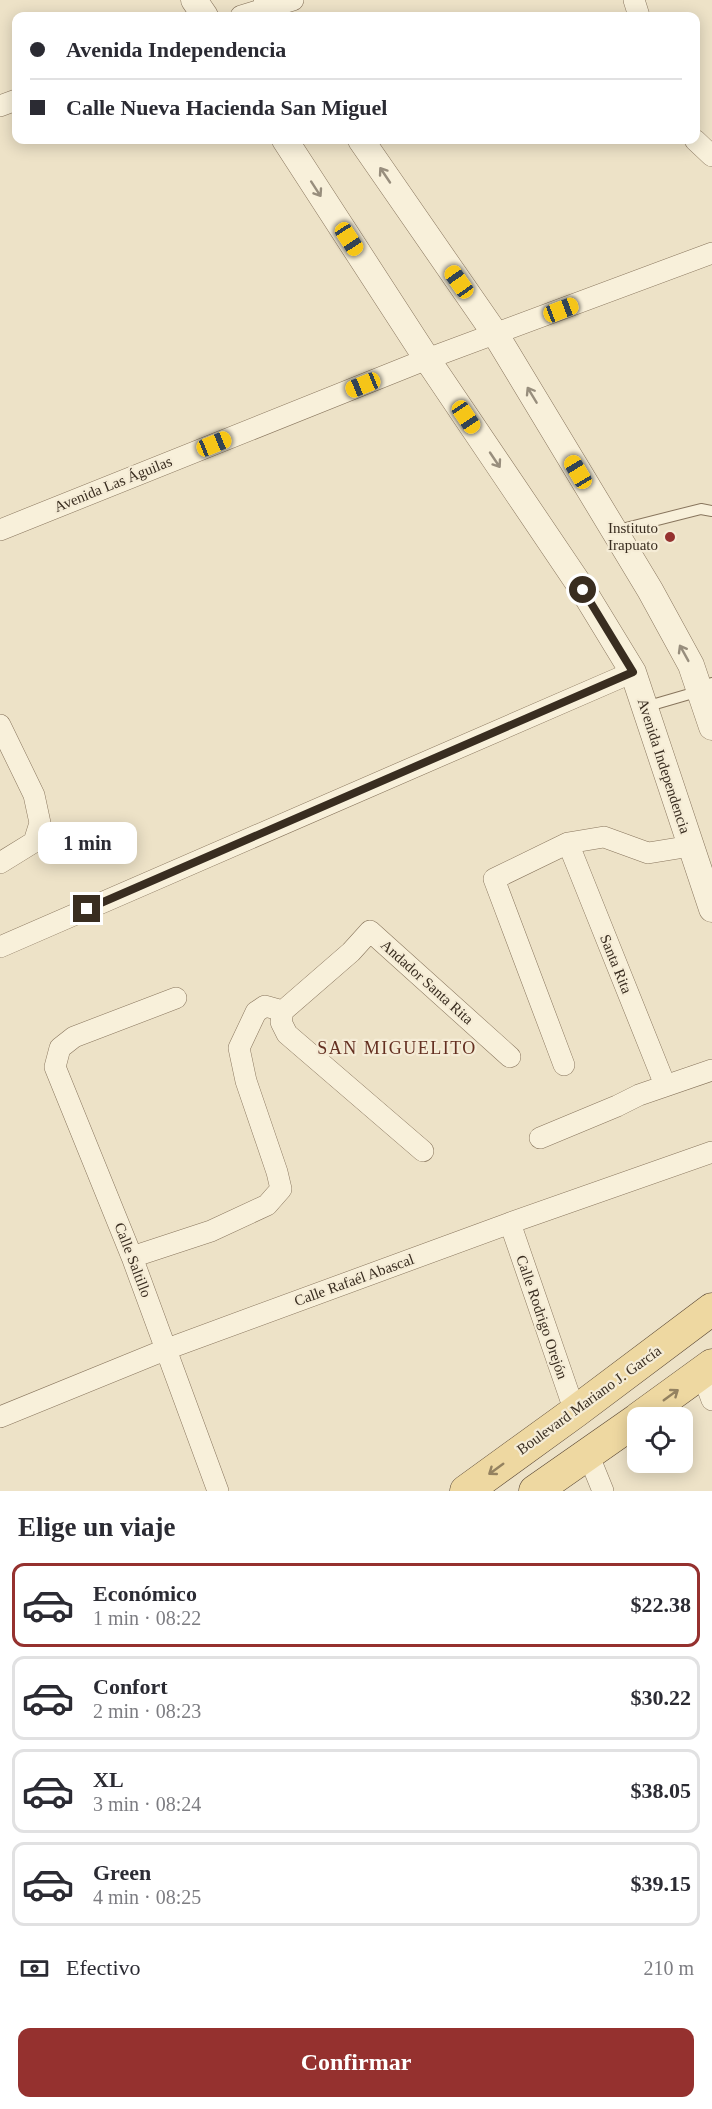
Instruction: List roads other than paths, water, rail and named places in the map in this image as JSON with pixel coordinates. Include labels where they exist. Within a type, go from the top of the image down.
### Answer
[{"type":"main road","name":"Boulevard Mariano J. García","points":[[466,1491],[712,1309]]},
{"type":"main road","points":[[658,1407],[709,1379]]},
{"type":"main road","points":[[535,1491],[627,1426]]},
{"type":"street","points":[[255,12],[277,6]]},
{"type":"street","name":"Avenida Independencia","points":[[288,144],[427,359],[583,590],[633,672],[712,909]]},
{"type":"street","points":[[364,144],[496,335],[650,590],[691,665],[706,687],[712,727]]},
{"type":"street","points":[[700,144],[712,156]]},
{"type":"street","name":"Avenida Las Águilas","points":[[0,530],[427,359],[712,253]]},
{"type":"street","points":[[0,947],[633,672]]},
{"type":"street","points":[[0,863],[34,842],[40,823],[34,795],[1,730]]},
{"type":"street","points":[[564,1065],[494,879],[568,843],[604,837],[648,853],[691,846]]},
{"type":"street","name":"Santa Rita","points":[[568,843],[665,1085]]},
{"type":"street","name":"Andador Santa Rita","points":[[284,1011],[351,952],[370,931],[510,1057]]},
{"type":"street","name":"Calle Saltillo","points":[[176,998],[74,1037],[60,1048],[55,1067],[132,1257],[218,1491]]},
{"type":"street","points":[[132,1257],[211,1231],[267,1206],[281,1189],[246,1081],[239,1048],[256,1012],[265,1006],[284,1011],[281,1023],[288,1034],[423,1151]]},
{"type":"street","points":[[540,1138],[665,1085],[712,1070]]},
{"type":"street","name":"Calle Rafaél Abascal","points":[[0,1417],[167,1349],[510,1223],[712,1152]]},
{"type":"street","name":"Calle Rodrigo Orejón","points":[[510,1223],[575,1412]]},
{"type":"street","points":[[588,1454],[603,1491]]},
{"type":"lane","points":[[614,531],[700,509],[712,511]]},
{"type":"lane","points":[[645,707],[706,687]]},
{"type":"place","name":"Instituto Irapuato","points":[[670,537]]},
{"type":"district","name":"SAN MIGUELITO","points":[[397,1048]]}]
